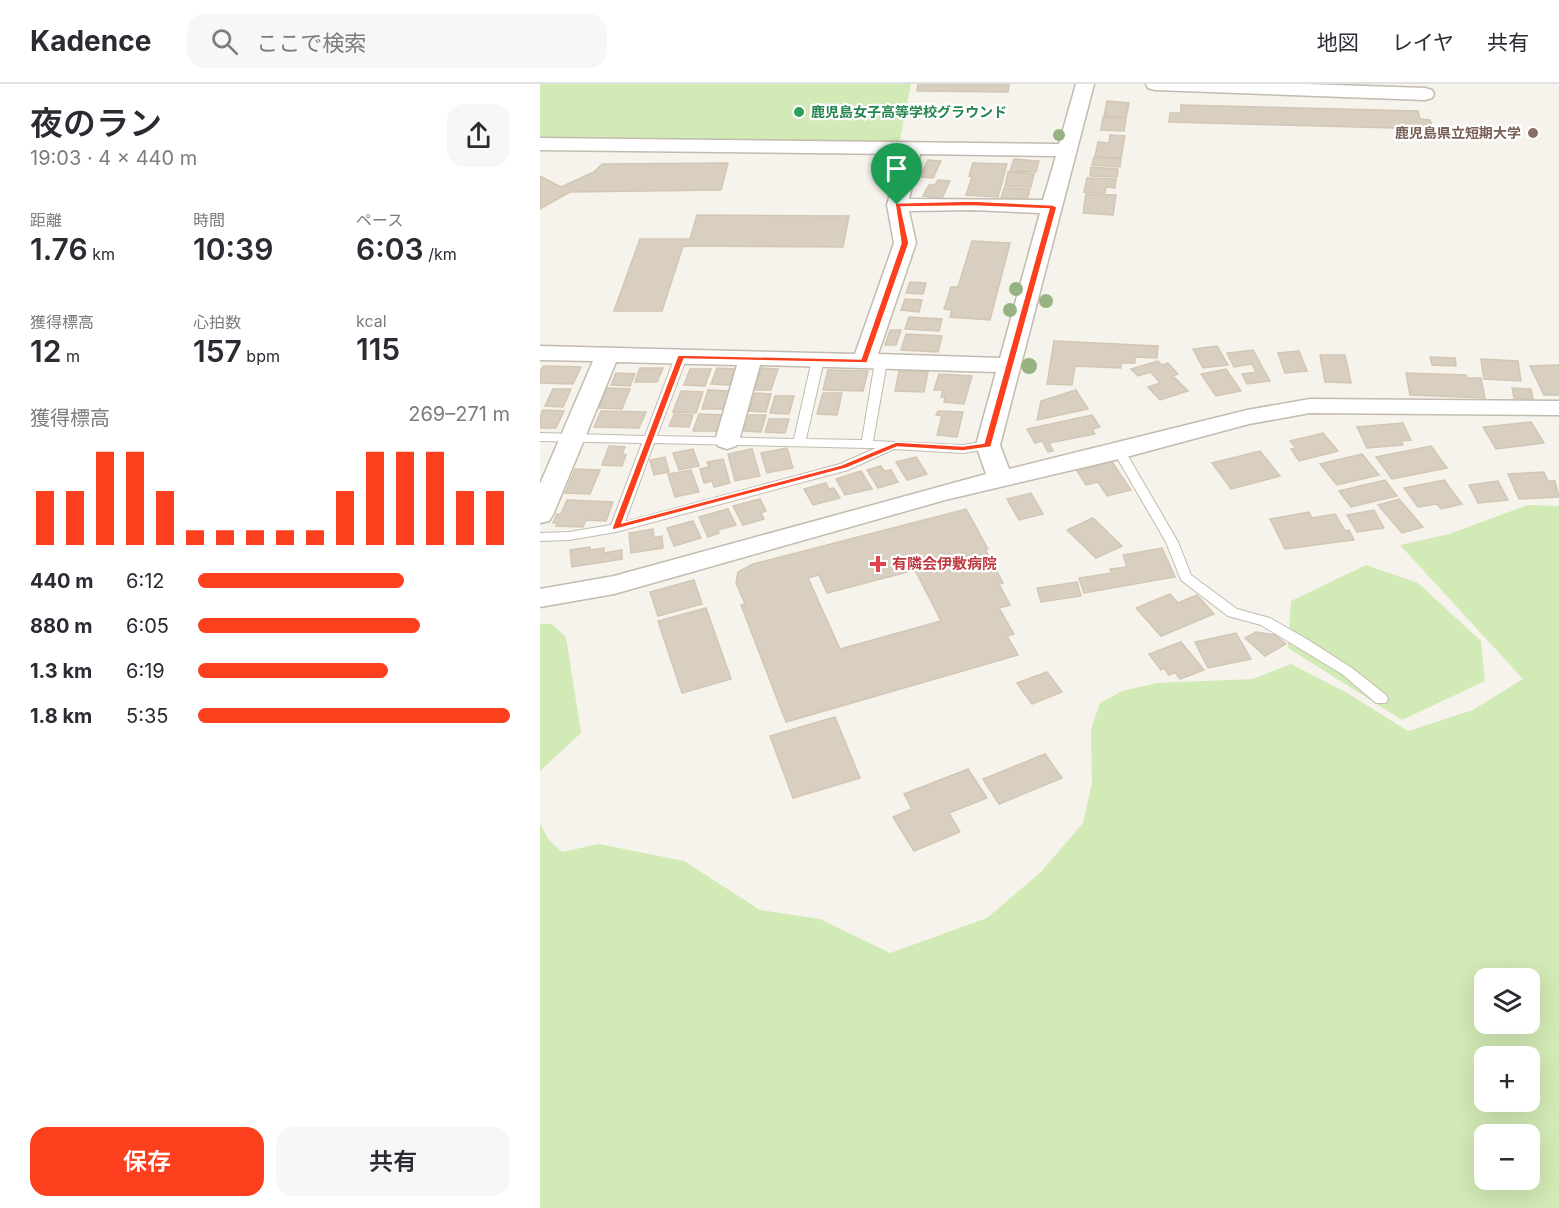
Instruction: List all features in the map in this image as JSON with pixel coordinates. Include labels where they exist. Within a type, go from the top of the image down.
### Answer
[{"type":"street","points":[[1000,478],[988,446],[1085,84]]},
{"type":"street","points":[[1155,84],[1425,94]]},
{"type":"street","points":[[540,144],[1068,150]]},
{"type":"street","points":[[873,362],[905,243],[897,205],[912,149]]},
{"type":"street","points":[[897,205],[972,204],[1053,207]]},
{"type":"street","points":[[540,353],[1011,365]]},
{"type":"street","points":[[540,515],[608,355]]},
{"type":"street","points":[[727,441],[750,359]]},
{"type":"street","points":[[540,598],[614,585],[940,493],[1119,452],[1247,417],[1310,406],[1483,410],[1559,408]]},
{"type":"lane","points":[[616,528],[681,357]]},
{"type":"lane","points":[[799,442],[818,360]]},
{"type":"lane","points":[[867,444],[873,362]]},
{"type":"lane","points":[[540,437],[896,444],[963,448],[988,446]]},
{"type":"lane","points":[[540,537],[569,536],[616,528],[844,466],[896,444]]},
{"type":"lane","points":[[1119,452],[1172,542],[1186,577],[1233,613],[1265,621],[1300,641],[1347,671],[1382,699]]},
{"type":"green space","points":[[540,84],[911,84],[899,144],[540,139]]},
{"type":"green space","points":[[1528,505],[1559,506],[1559,1208],[540,1208],[540,824],[549,840],[562,852],[599,844],[684,861],[760,910],[820,919],[890,953],[987,918],[1041,872],[1083,823],[1092,783],[1091,729],[1100,703],[1122,691],[1157,683],[1253,679],[1291,664],[1349,694],[1408,731],[1473,710],[1523,679],[1400,545],[1449,534]]},
{"type":"green space","points":[[1366,565],[1418,583],[1481,641],[1485,681],[1402,720],[1288,648],[1291,601]]},
{"type":"green space","points":[[540,624],[552,624],[566,637],[581,733],[540,771]]},
{"type":"building","points":[[918,84],[1009,84],[1008,92],[917,91]]},
{"type":"building","points":[[1107,101],[1129,103],[1126,118],[1104,116]]},
{"type":"building","points":[[1181,105],[1418,111],[1420,119],[1430,120],[1433,129],[1169,122],[1170,113],[1181,113]]},
{"type":"building","points":[[1103,117],[1126,118],[1124,131],[1101,130]]},
{"type":"building","points":[[1110,135],[1125,136],[1121,158],[1095,157],[1098,142],[1109,143]]},
{"type":"building","points":[[1094,157],[1121,159],[1120,167],[1092,165]]},
{"type":"building","points":[[1014,159],[1039,161],[1036,172],[1010,171]]},
{"type":"building","points":[[928,160],[941,161],[933,178],[920,177]]},
{"type":"building","points":[[728,163],[721,190],[570,192],[540,209],[540,176],[561,187],[594,172],[602,164]]},
{"type":"building","points":[[973,163],[1007,164],[998,197],[966,195],[972,177],[969,176]]},
{"type":"building","points":[[1091,167],[1118,169],[1117,177],[1090,176]]},
{"type":"building","points":[[1008,172],[1034,174],[1031,187],[1005,186]]},
{"type":"building","points":[[1087,178],[1116,179],[1115,188],[1106,187],[1105,193],[1084,192]]},
{"type":"building","points":[[938,180],[950,181],[942,198],[923,196],[929,185],[935,185]]},
{"type":"building","points":[[1004,188],[1030,189],[1027,200],[1001,198]]},
{"type":"building","points":[[1086,194],[1116,195],[1113,215],[1083,213]]},
{"type":"building","points":[[697,215],[849,216],[843,247],[683,246],[662,311],[614,311],[640,239],[690,239]]},
{"type":"building","points":[[972,241],[1010,243],[990,320],[950,317],[952,310],[944,309],[951,287],[958,287]]},
{"type":"building","points":[[910,282],[926,283],[923,294],[906,293]]},
{"type":"building","points":[[905,299],[922,300],[919,312],[901,310]]},
{"type":"building","points":[[909,317],[942,319],[939,331],[905,329]]},
{"type":"building","points":[[890,330],[901,330],[896,345],[885,345]]},
{"type":"building","points":[[906,334],[942,336],[938,352],[901,350]]},
{"type":"building","points":[[1054,341],[1158,346],[1157,358],[1135,357],[1135,363],[1121,363],[1121,368],[1075,366],[1072,385],[1047,384]]},
{"type":"building","points":[[1217,346],[1228,365],[1203,368],[1193,349]]},
{"type":"building","points":[[1253,350],[1270,381],[1247,384],[1242,374],[1256,372],[1252,364],[1234,367],[1227,353]]},
{"type":"building","points":[[1299,351],[1307,371],[1285,373],[1278,353]]},
{"type":"building","points":[[1320,355],[1345,355],[1351,383],[1325,382]]},
{"type":"building","points":[[1430,357],[1455,358],[1456,366],[1432,365]]},
{"type":"building","points":[[1481,359],[1518,361],[1521,381],[1484,379]]},
{"type":"building","points":[[1158,361],[1162,365],[1168,363],[1178,374],[1173,376],[1188,391],[1160,400],[1148,387],[1160,383],[1151,372],[1138,376],[1131,369]]},
{"type":"building","points":[[1559,365],[1559,395],[1544,395],[1530,366]]},
{"type":"building","points":[[544,366],[581,367],[573,384],[540,383],[540,371]]},
{"type":"building","points":[[640,368],[663,368],[657,382],[635,382]]},
{"type":"building","points":[[717,368],[735,369],[730,385],[711,384]]},
{"type":"building","points":[[761,368],[778,369],[771,390],[755,390]]},
{"type":"building","points":[[690,369],[711,369],[705,386],[684,385]]},
{"type":"building","points":[[1226,369],[1241,391],[1216,396],[1201,374]]},
{"type":"building","points":[[828,370],[868,371],[863,391],[823,390]]},
{"type":"building","points":[[899,371],[928,372],[924,392],[895,391]]},
{"type":"building","points":[[616,373],[635,374],[630,386],[611,385]]},
{"type":"building","points":[[1406,373],[1466,375],[1467,378],[1481,378],[1485,398],[1410,395]]},
{"type":"building","points":[[939,374],[972,376],[964,404],[944,402],[945,397],[941,397],[943,390],[934,390]]},
{"type":"building","points":[[607,388],[630,389],[622,409],[599,408]]},
{"type":"building","points":[[1512,388],[1531,389],[1533,399],[1514,398]]},
{"type":"building","points":[[553,389],[571,389],[563,407],[545,406]]},
{"type":"building","points":[[708,390],[729,391],[723,409],[702,409]]},
{"type":"building","points":[[1076,390],[1088,409],[1037,420],[1041,401]]},
{"type":"building","points":[[681,391],[703,392],[696,413],[673,412]]},
{"type":"building","points":[[755,393],[771,394],[766,412],[749,411]]},
{"type":"building","points":[[823,393],[842,393],[837,415],[817,414]]},
{"type":"building","points":[[775,396],[794,396],[789,414],[770,413]]},
{"type":"building","points":[[543,410],[564,411],[556,428],[540,428],[540,417]]},
{"type":"building","points":[[601,411],[646,412],[639,428],[594,427]]},
{"type":"building","points":[[938,411],[963,412],[957,437],[937,435],[942,416],[936,415]]},
{"type":"building","points":[[674,414],[693,415],[689,427],[669,426]]},
{"type":"building","points":[[699,414],[723,415],[717,431],[693,431]]},
{"type":"building","points":[[749,415],[766,415],[761,432],[744,431]]},
{"type":"building","points":[[1092,415],[1100,427],[1092,429],[1095,434],[1049,443],[1053,451],[1048,452],[1042,441],[1035,443],[1027,429]]},
{"type":"building","points":[[769,419],[789,419],[785,433],[765,432]]},
{"type":"building","points":[[1531,422],[1544,443],[1496,449],[1483,427]]},
{"type":"building","points":[[1403,423],[1411,440],[1401,441],[1403,445],[1367,448],[1357,427]]},
{"type":"building","points":[[1323,433],[1338,451],[1299,461],[1291,449],[1296,448],[1290,441]]},
{"type":"building","points":[[609,446],[625,447],[622,454],[626,455],[622,466],[602,465]]},
{"type":"building","points":[[1431,446],[1447,468],[1392,479],[1376,457]]},
{"type":"building","points":[[787,448],[793,468],[767,473],[761,453]]},
{"type":"building","points":[[693,449],[699,466],[679,470],[673,453]]},
{"type":"building","points":[[752,449],[760,476],[735,481],[728,454]]},
{"type":"building","points":[[1260,451],[1280,476],[1231,489],[1212,463]]},
{"type":"building","points":[[1362,454],[1379,475],[1337,485],[1320,464]]},
{"type":"building","points":[[665,457],[669,472],[654,475],[650,460]]},
{"type":"building","points":[[916,457],[927,474],[907,480],[896,462]]},
{"type":"building","points":[[723,459],[730,483],[714,487],[712,481],[704,483],[700,469],[709,467],[707,462]]},
{"type":"building","points":[[1112,462],[1131,490],[1107,496],[1098,482],[1086,485],[1077,471]]},
{"type":"building","points":[[881,466],[884,471],[891,470],[898,482],[878,488],[867,470]]},
{"type":"building","points":[[575,469],[600,470],[590,494],[565,493]]},
{"type":"building","points":[[691,470],[699,492],[675,497],[668,474]]},
{"type":"building","points":[[861,471],[872,489],[845,495],[836,479]]},
{"type":"building","points":[[1544,472],[1548,481],[1555,481],[1559,497],[1519,499],[1508,474]]},
{"type":"building","points":[[1385,480],[1397,496],[1351,507],[1339,491]]},
{"type":"building","points":[[1444,480],[1462,504],[1441,509],[1437,504],[1418,507],[1404,488]]},
{"type":"building","points":[[1498,481],[1508,500],[1478,503],[1469,485]]},
{"type":"building","points":[[826,483],[829,489],[834,488],[840,498],[813,505],[804,489]]},
{"type":"building","points":[[1031,493],[1043,514],[1019,520],[1007,499]]},
{"type":"building","points":[[760,499],[766,511],[761,513],[764,519],[743,525],[733,506]]},
{"type":"building","points":[[1399,499],[1423,527],[1402,533],[1378,505]]},
{"type":"building","points":[[567,500],[613,502],[606,521],[586,520],[583,527],[556,526],[558,523],[553,523],[557,514],[561,514]]},
{"type":"building","points":[[728,509],[736,525],[718,530],[719,533],[708,537],[699,517]]},
{"type":"building","points":[[966,509],[1003,583],[999,584],[1010,605],[999,608],[1014,634],[1007,636],[1018,655],[786,722],[741,605],[745,604],[736,583],[738,572],[753,564]],"holes":[[[915,570],[941,621],[840,649],[808,578],[819,575],[827,593]]]},
{"type":"building","points":[[1374,510],[1384,528],[1357,532],[1347,515]]},
{"type":"building","points":[[1309,512],[1312,518],[1335,514],[1345,531],[1349,530],[1354,540],[1285,549],[1270,519]]},
{"type":"building","points":[[1093,518],[1122,546],[1096,558],[1067,530]]},
{"type":"building","points":[[693,521],[701,538],[674,546],[667,528]]},
{"type":"building","points":[[653,529],[654,538],[662,536],[663,548],[631,553],[629,533]]},
{"type":"building","points":[[590,547],[590,550],[604,548],[604,553],[622,550],[622,559],[572,567],[570,550]]},
{"type":"building","points":[[1162,548],[1175,577],[1084,593],[1079,578],[1112,573],[1110,569],[1127,567],[1123,555]]},
{"type":"building","points":[[694,580],[702,604],[658,616],[650,592]]},
{"type":"building","points":[[1077,582],[1081,596],[1041,602],[1037,588]]},
{"type":"building","points":[[1170,594],[1178,603],[1197,595],[1214,614],[1161,636],[1136,608]]},
{"type":"building","points":[[706,608],[731,679],[682,693],[658,621]]},
{"type":"building","points":[[1256,632],[1275,635],[1286,644],[1265,656],[1245,638]]},
{"type":"building","points":[[1236,633],[1251,659],[1208,668],[1195,642]]},
{"type":"building","points":[[1181,642],[1204,670],[1180,679],[1175,672],[1169,675],[1164,668],[1161,670],[1149,654]]},
{"type":"building","points":[[1047,672],[1062,692],[1032,704],[1017,683]]},
{"type":"building","points":[[835,717],[860,778],[793,798],[770,736]]},
{"type":"building","points":[[1045,754],[1062,778],[999,804],[983,779]]},
{"type":"building","points":[[968,769],[987,798],[949,813],[960,832],[914,851],[893,817],[912,809],[904,794]]},
{"type":"place","name":"鹿児島女子高等学校グラウンド","points":[[799,112]]},
{"type":"place","name":"鹿児島県立短期大学","points":[[1533,133]]},
{"type":"place","name":"有隣会伊敷病院","points":[[878,564]]},
{"type":"route","points":[[972,204],[1053,207],[988,446],[963,448],[896,444],[844,466],[616,528],[681,357],[864,361],[905,243],[897,205],[972,204]]}]
